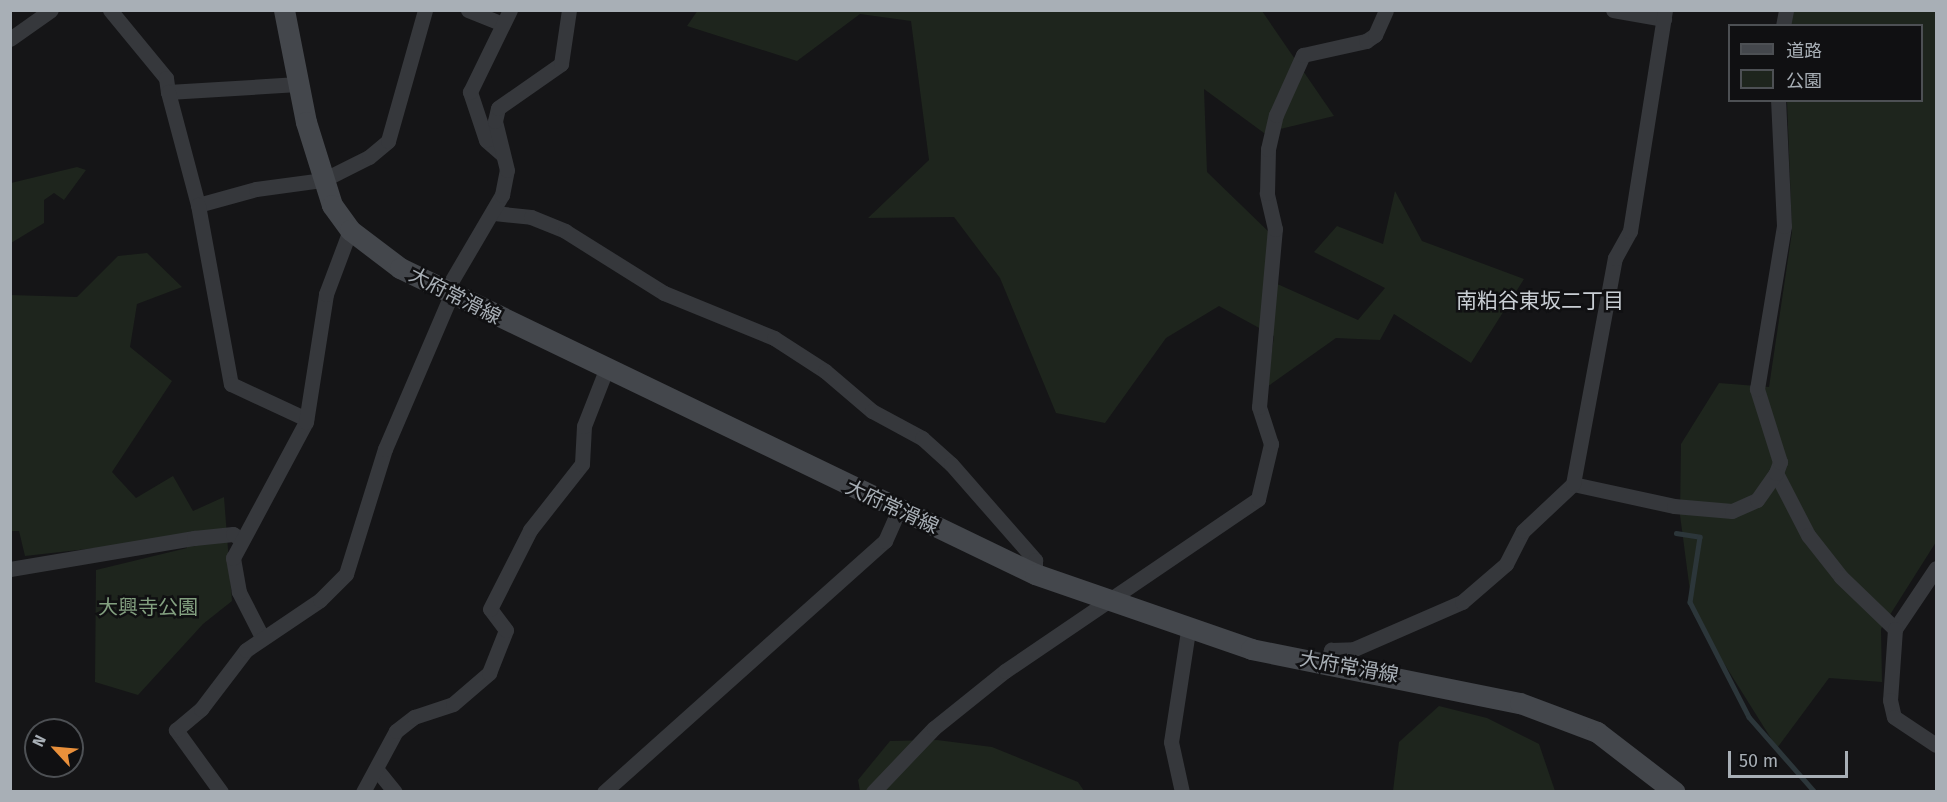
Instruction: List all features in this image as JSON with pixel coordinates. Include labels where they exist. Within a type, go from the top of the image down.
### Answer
[{"type":"main road","name":"大府常滑線","points":[[284,10],[298,84],[323,180],[350,230],[400,268],[606,370],[899,510],[1035,573],[1103,601],[1188,631],[1327,663],[1520,703],[1597,732],[1675,792]]},
{"type":"street","points":[[10,39],[51,10]]},
{"type":"street","points":[[110,10],[166,78],[198,205],[231,384],[306,419]]},
{"type":"street","points":[[198,205],[256,189],[323,180],[369,157],[388,141],[425,10]]},
{"type":"street","points":[[468,10],[506,17],[470,92],[486,140],[502,154]]},
{"type":"street","points":[[221,792],[176,730],[262,637],[320,600],[346,574],[385,449],[448,293],[494,213],[506,182],[498,108],[561,64],[569,10]]},
{"type":"street","points":[[873,792],[943,721],[1103,601],[1133,588],[1258,499],[1265,485],[1270,444],[1259,397],[1275,229],[1267,193],[1268,149],[1276,115],[1303,55],[1366,41],[1376,35],[1386,10]]},
{"type":"street","points":[[1327,663],[1331,650],[1354,649],[1461,602],[1506,564],[1523,531],[1573,484],[1615,258],[1630,231],[1664,15],[1613,10]]},
{"type":"street","points":[[168,92],[298,84]]},
{"type":"street","points":[[1573,484],[1674,506],[1732,511],[1757,500],[1776,473],[1780,462],[1757,389],[1784,226],[1778,102]]},
{"type":"street","points":[[494,213],[531,217],[566,231],[664,293],[774,338],[825,371],[872,411],[922,438],[951,464],[1035,560],[1035,573]]},
{"type":"street","points":[[262,637],[235,575],[233,558],[306,419],[326,294],[350,230]]},
{"type":"street","points":[[363,792],[377,770],[396,731],[414,717],[453,704],[489,673],[506,630],[489,609],[531,530],[582,464],[585,426],[606,370]]},
{"type":"street","points":[[1776,473],[1808,535],[1841,577],[1895,629]]},
{"type":"street","points":[[604,792],[885,541],[899,510]]},
{"type":"street","points":[[10,569],[194,538],[233,534],[241,539]]},
{"type":"street","points":[[1936,568],[1895,629],[1890,700],[1894,717],[1936,746]]},
{"type":"street","points":[[1182,792],[1171,742],[1188,631]]},
{"type":"street","points":[[377,770],[395,792]]},
{"type":"green space","points":[[698,10],[1262,11],[1334,116],[1264,133],[1204,89],[1207,172],[1271,234],[1264,278],[1358,320],[1385,288],[1314,252],[1337,226],[1383,244],[1395,191],[1422,241],[1524,279],[1471,363],[1394,314],[1380,340],[1336,338],[1267,387],[1274,336],[1219,306],[1166,338],[1105,423],[1056,413],[1000,278],[954,217],[868,218],[929,160],[911,21],[860,14],[797,61],[687,26]]},
{"type":"green space","points":[[1792,11],[1936,11],[1936,542],[1881,629],[1882,682],[1829,678],[1777,748],[1693,614],[1680,515],[1681,444],[1719,383],[1769,387],[1792,232],[1787,102],[1923,102],[1923,24],[1790,24]]},
{"type":"green space","points":[[77,167],[86,170],[64,200],[54,193],[44,200],[44,223],[11,243],[11,183]]},
{"type":"green space","name":"大興寺公園","points":[[147,253],[182,287],[137,304],[130,347],[172,381],[112,472],[136,498],[173,476],[193,511],[224,497],[232,601],[203,624],[138,695],[95,682],[96,570],[187,548],[185,538],[25,556],[19,531],[11,531],[10,295],[77,297],[118,256]]},
{"type":"green space","points":[[1439,706],[1487,718],[1539,744],[1555,791],[1393,791],[1399,742]]},
{"type":"green space","points":[[937,740],[992,747],[1078,782],[1084,791],[860,791],[858,780],[890,741]]},
{"type":"waterway","points":[[1676,533],[1700,537],[1690,602],[1749,717],[1815,792]]},
{"type":"district","name":"南粕谷東坂二丁目","points":[[1540,301]]}]
